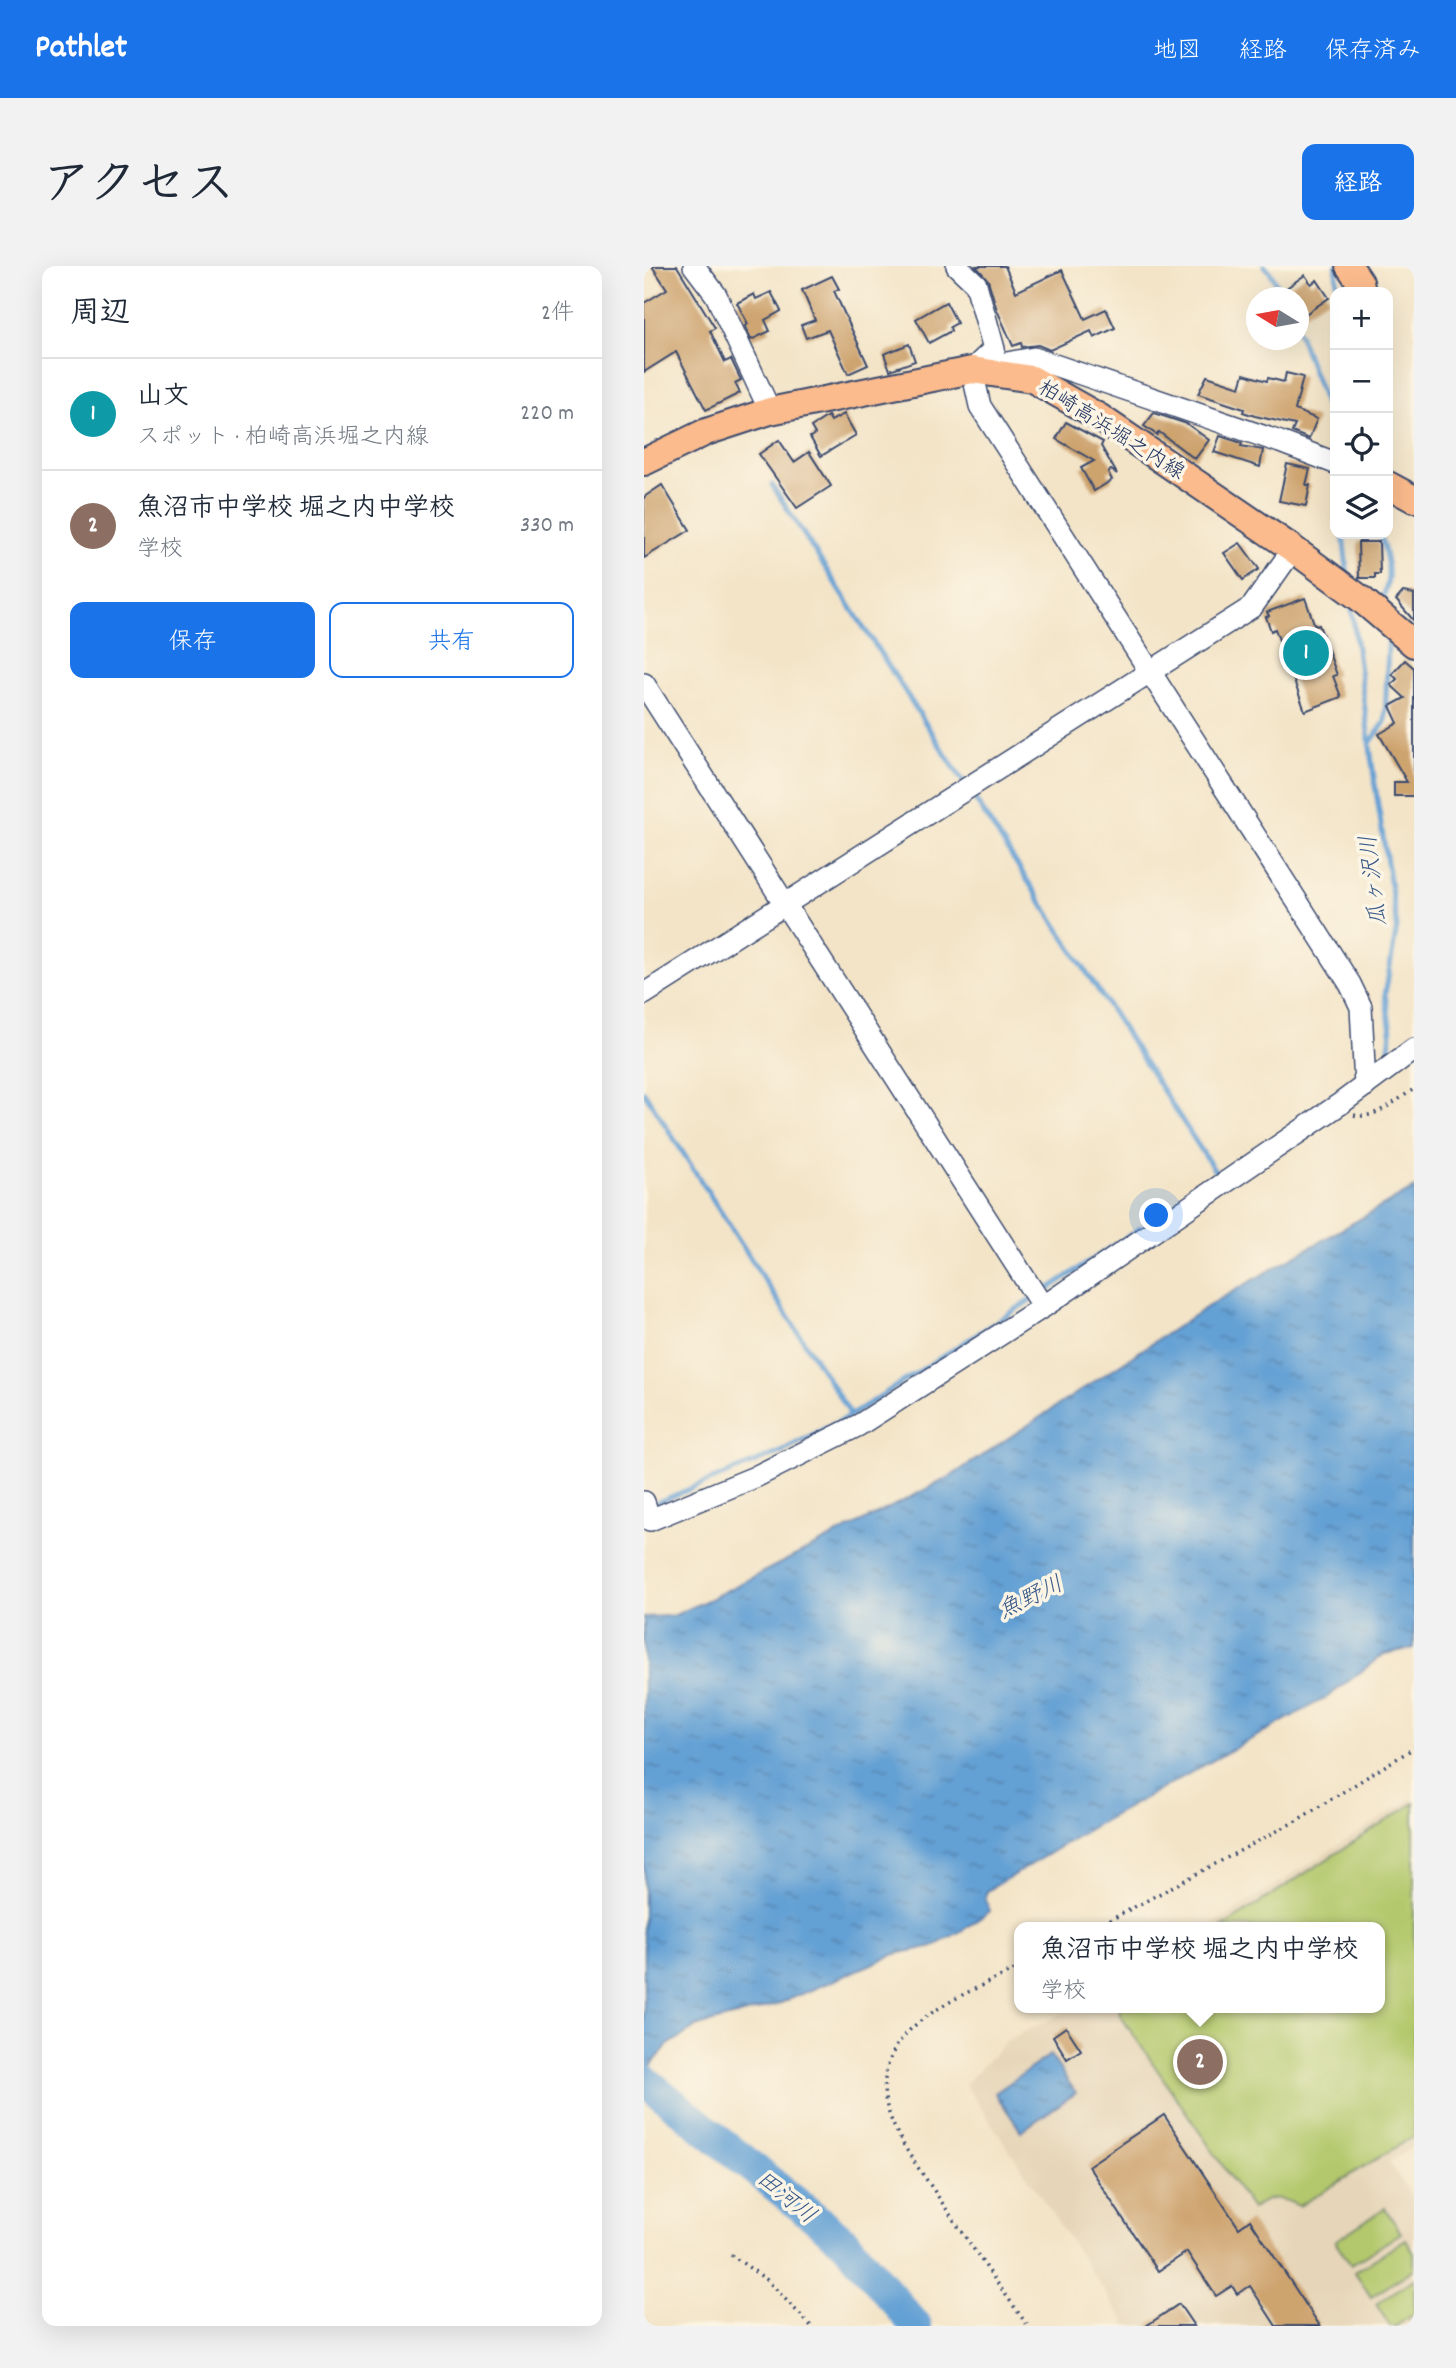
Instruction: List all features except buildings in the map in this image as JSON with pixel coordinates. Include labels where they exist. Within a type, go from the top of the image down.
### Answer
[{"type":"main road","points":[[1349,266],[1361,287]]},
{"type":"main road","name":"柏崎高浜堀之内線","points":[[644,462],[706,432],[770,411],[972,370],[1032,379],[1099,417],[1293,549],[1361,599],[1414,644]]},
{"type":"main road","points":[[1393,488],[1414,499]]},
{"type":"street","points":[[694,266],[716,295],[770,411]]},
{"type":"street","points":[[957,266],[976,284],[994,349],[972,370]]},
{"type":"street","points":[[972,370],[1034,358],[1330,462]]},
{"type":"street","points":[[972,370],[980,407],[1350,984],[1361,1007],[1365,1086]]},
{"type":"street","points":[[644,994],[1252,607],[1293,549]]},
{"type":"street","points":[[644,684],[1043,1307]]},
{"type":"street","points":[[644,1502],[650,1520],[755,1477],[859,1425],[1043,1307],[1365,1086],[1414,1049]]},
{"type":"path","points":[[1349,1113],[1361,1117],[1380,1111],[1414,1089]]},
{"type":"path","points":[[1106,1922],[1296,1821],[1414,1748]]},
{"type":"path","points":[[1014,1970],[923,2017],[896,2046],[887,2070],[885,2095],[890,2117],[903,2144],[1028,2326]]},
{"type":"path","points":[[731,2255],[767,2280],[811,2326]]},
{"type":"shaded area","points":[[1414,1797],[1414,2146],[1389,2162],[1414,2199],[1414,2326],[1128,2326],[965,2084],[1008,2040],[1062,2013],[1385,2013],[1385,1922],[1217,1922]]},
{"type":"green space","points":[[1414,1803],[1414,2136],[1299,2206],[1275,2198],[1252,2209],[1120,2013],[1385,2013],[1385,1922],[1230,1922]]},
{"type":"green space","points":[[1385,2208],[1401,2233],[1351,2265],[1335,2241]]},
{"type":"green space","points":[[1406,2239],[1414,2253],[1414,2269],[1371,2297],[1355,2272]]},
{"type":"green space","points":[[1414,2279],[1414,2314],[1396,2326],[1390,2326],[1376,2304]]},
{"type":"water","name":"魚野川","points":[[1414,1188],[1414,1648],[1384,1654],[1329,1696],[1096,1825],[987,1891],[985,1898],[990,1911],[934,1946],[895,1954],[776,2005],[698,2026],[668,2045],[644,2074],[644,1617],[673,1616],[948,1478],[1213,1303]]},
{"type":"water","points":[[1050,2055],[1076,2093],[1021,2131],[995,2093]]},
{"type":"waterway","name":"瓜ヶ沢川","points":[[1264,266],[1278,287]]},
{"type":"waterway","points":[[1336,266],[1337,287]]},
{"type":"waterway","name":"瓜ヶ沢川","points":[[1305,350],[1330,417]]},
{"type":"waterway","points":[[772,485],[964,783]]},
{"type":"waterway","name":"瓜ヶ沢川","points":[[1344,539],[1348,579]]},
{"type":"waterway","points":[[1381,539],[1388,574],[1382,598]]},
{"type":"waterway","name":"瓜ヶ沢川","points":[[1351,603],[1397,927],[1385,994],[1391,1031],[1388,1057],[1385,1059]]},
{"type":"waterway","points":[[1370,743],[1385,722],[1388,644]]},
{"type":"waterway","points":[[971,793],[1218,1176]]},
{"type":"waterway","points":[[1314,1109],[1343,1089]]},
{"type":"waterway","points":[[644,1092],[851,1415]]},
{"type":"waterway","points":[[1042,1293],[1141,1228]]},
{"type":"waterway","points":[[658,1502],[778,1453],[851,1415],[1032,1299]]},
{"type":"waterway","name":"田河川","points":[[644,2080],[845,2242],[916,2326]]},
{"type":"place","name":"山文","points":[[1306,653]]},
{"type":"place","name":"魚沼市中学校 堀之内中学校","points":[[1200,2062]]}]
